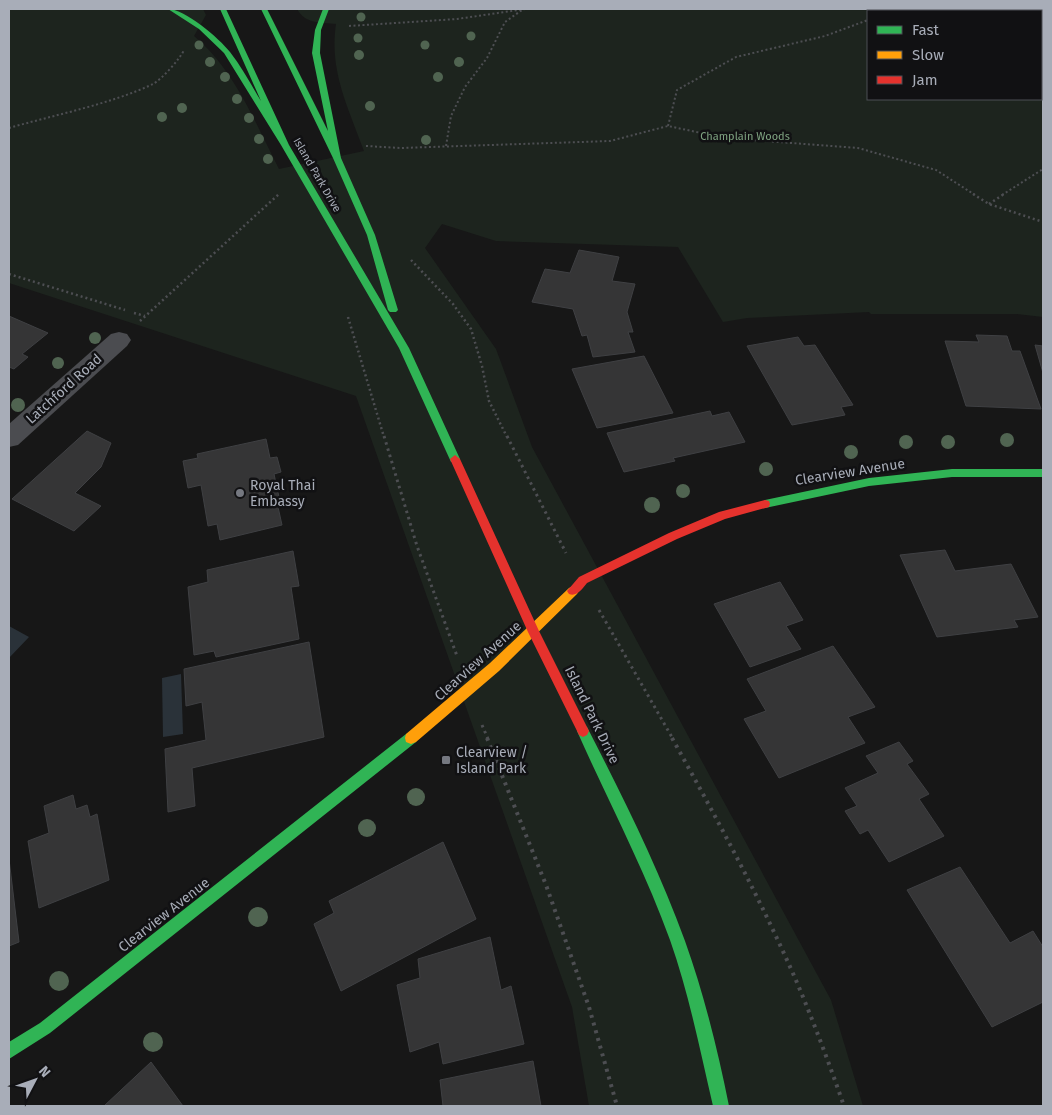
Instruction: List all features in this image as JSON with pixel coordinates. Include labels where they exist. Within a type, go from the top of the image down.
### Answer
[{"type":"main road","points":[[171,9],[200,26],[227,52],[285,145]]},
{"type":"main road","name":"Island Park Drive","points":[[222,9],[285,145],[404,348],[534,632],[621,808],[672,928],[700,1018],[721,1106]]},
{"type":"main road","name":"Island Park Drive","points":[[264,9],[337,158],[371,235],[404,348]]},
{"type":"main road","points":[[326,9],[315,38],[316,52],[337,158]]},
{"type":"main road","name":"Clearview Avenue","points":[[9,1051],[45,1028],[470,692],[534,632],[583,580],[723,515],[791,497],[869,482],[910,477],[993,472],[1043,474]]},
{"type":"street","name":"Latchford Road","points":[[9,438],[119,340]]},
{"type":"path","points":[[348,26],[457,19],[524,9]]},
{"type":"path","points":[[446,146],[451,116],[465,87],[487,58],[505,22],[524,9]]},
{"type":"path","points":[[952,10],[982,9]]},
{"type":"path","points":[[668,126],[677,90],[736,57],[825,36],[867,20]]},
{"type":"path","points":[[9,128],[112,99],[155,83],[182,57],[185,48]]},
{"type":"path","points":[[364,146],[401,148],[610,141],[668,126],[725,138],[858,148],[936,170],[989,204],[1043,222]]},
{"type":"path","points":[[989,204],[1026,178],[1043,169]]},
{"type":"path","points":[[119,340],[285,188]]},
{"type":"path","points":[[407,254],[454,304],[471,329],[482,366],[489,401],[559,542],[583,580],[719,825],[782,948],[830,1062],[844,1106]]},
{"type":"path","points":[[9,274],[145,316]]},
{"type":"green space","name":"Champlain Woods","points":[[9,9],[203,9],[206,15],[194,36],[233,81],[279,169],[364,151],[341,89],[335,57],[336,24],[309,20],[300,14],[297,9],[1043,9],[1043,317],[1017,314],[871,314],[869,312],[747,318],[723,322],[678,247],[496,241],[442,224],[425,248],[496,349],[532,447],[831,1000],[863,1106],[589,1106],[572,1007],[356,396],[9,283]]},
{"type":"shaded area","points":[[9,626],[29,637],[9,658]]},
{"type":"shaded area","points":[[181,674],[183,734],[163,737],[162,678]]},
{"type":"building","points":[[579,250],[619,257],[612,281],[635,284],[627,312],[633,332],[628,332],[635,352],[593,357],[587,335],[582,336],[573,309],[532,302],[545,269],[570,273]]},
{"type":"building","points":[[9,316],[48,333],[22,354],[28,357],[14,369],[9,367]]},
{"type":"building","points":[[976,335],[1007,336],[1012,351],[1020,351],[1041,409],[966,406],[945,341],[979,342]]},
{"type":"building","points":[[798,337],[804,346],[815,345],[853,405],[841,407],[845,415],[792,425],[747,346]]},
{"type":"building","points":[[1035,345],[1043,346],[1043,373]]},
{"type":"building","points":[[644,356],[673,413],[597,428],[572,369]]},
{"type":"building","points":[[710,411],[712,416],[729,412],[745,442],[673,458],[675,461],[624,472],[607,433]]},
{"type":"building","points":[[87,431],[111,443],[101,467],[75,493],[101,506],[74,531],[12,499]]},
{"type":"building","name":"Royal Thai Embassy","points":[[266,439],[270,458],[277,457],[281,472],[274,474],[279,497],[276,498],[282,525],[220,540],[217,524],[208,526],[201,485],[188,488],[183,461],[198,458],[197,454]]},
{"type":"building","points":[[945,550],[955,571],[1011,564],[1038,617],[1014,620],[1018,627],[937,637],[900,555]]},
{"type":"building","points":[[293,551],[299,586],[291,587],[299,639],[216,657],[214,651],[194,655],[188,587],[208,582],[207,570]]},
{"type":"building","points":[[780,582],[803,620],[786,626],[801,649],[750,667],[714,604]]},
{"type":"building","points":[[309,642],[324,737],[192,768],[195,806],[168,812],[165,749],[206,740],[202,702],[186,706],[184,669]]},
{"type":"building","points":[[833,646],[875,707],[848,717],[865,743],[779,778],[744,719],[766,711],[747,679]]},
{"type":"building","points":[[899,742],[913,761],[907,764],[929,794],[919,799],[944,836],[889,862],[868,830],[860,834],[845,811],[857,806],[845,788],[878,773],[866,756]]},
{"type":"building","points":[[73,795],[76,809],[87,805],[90,817],[97,814],[109,880],[39,908],[28,841],[49,833],[44,806]]},
{"type":"building","points":[[443,842],[476,919],[341,991],[314,924],[334,913],[329,901]]},
{"type":"building","points":[[9,859],[19,942],[9,946]]},
{"type":"building","points":[[960,867],[1010,943],[1033,931],[1043,947],[1043,1002],[992,1027],[907,890]]},
{"type":"building","points":[[490,937],[501,990],[511,986],[524,1044],[443,1064],[439,1042],[410,1052],[397,985],[420,978],[418,959]]},
{"type":"building","points":[[533,1061],[541,1106],[443,1106],[440,1080]]},
{"type":"building","points":[[151,1062],[183,1106],[104,1106]]},
{"type":"traffic: fast","points":[[171,9],[201,28],[227,52],[285,145]]},
{"type":"traffic: fast","points":[[223,9],[285,145],[404,348],[455,459]]},
{"type":"traffic: fast","points":[[264,9],[337,158],[371,235],[393,310]]},
{"type":"traffic: fast","points":[[326,9],[318,30],[316,53],[337,158]]},
{"type":"traffic: fast","points":[[765,504],[869,482],[952,473],[1043,473]]},
{"type":"traffic: fast","points":[[583,731],[654,880],[678,942],[697,1006],[721,1106]]},
{"type":"traffic: fast","points":[[9,1051],[45,1028],[411,738]]},
{"type":"traffic: slow","points":[[411,738],[495,667],[573,591]]},
{"type":"traffic: jam","points":[[455,459],[534,632],[583,731]]},
{"type":"traffic: jam","points":[[573,591],[583,580],[673,536],[723,515],[765,504]]},
{"type":"place","name":"Royal Thai Embassy","points":[[240,493]]},
{"type":"place","name":"Clearview / Island Park","points":[[446,760]]}]
